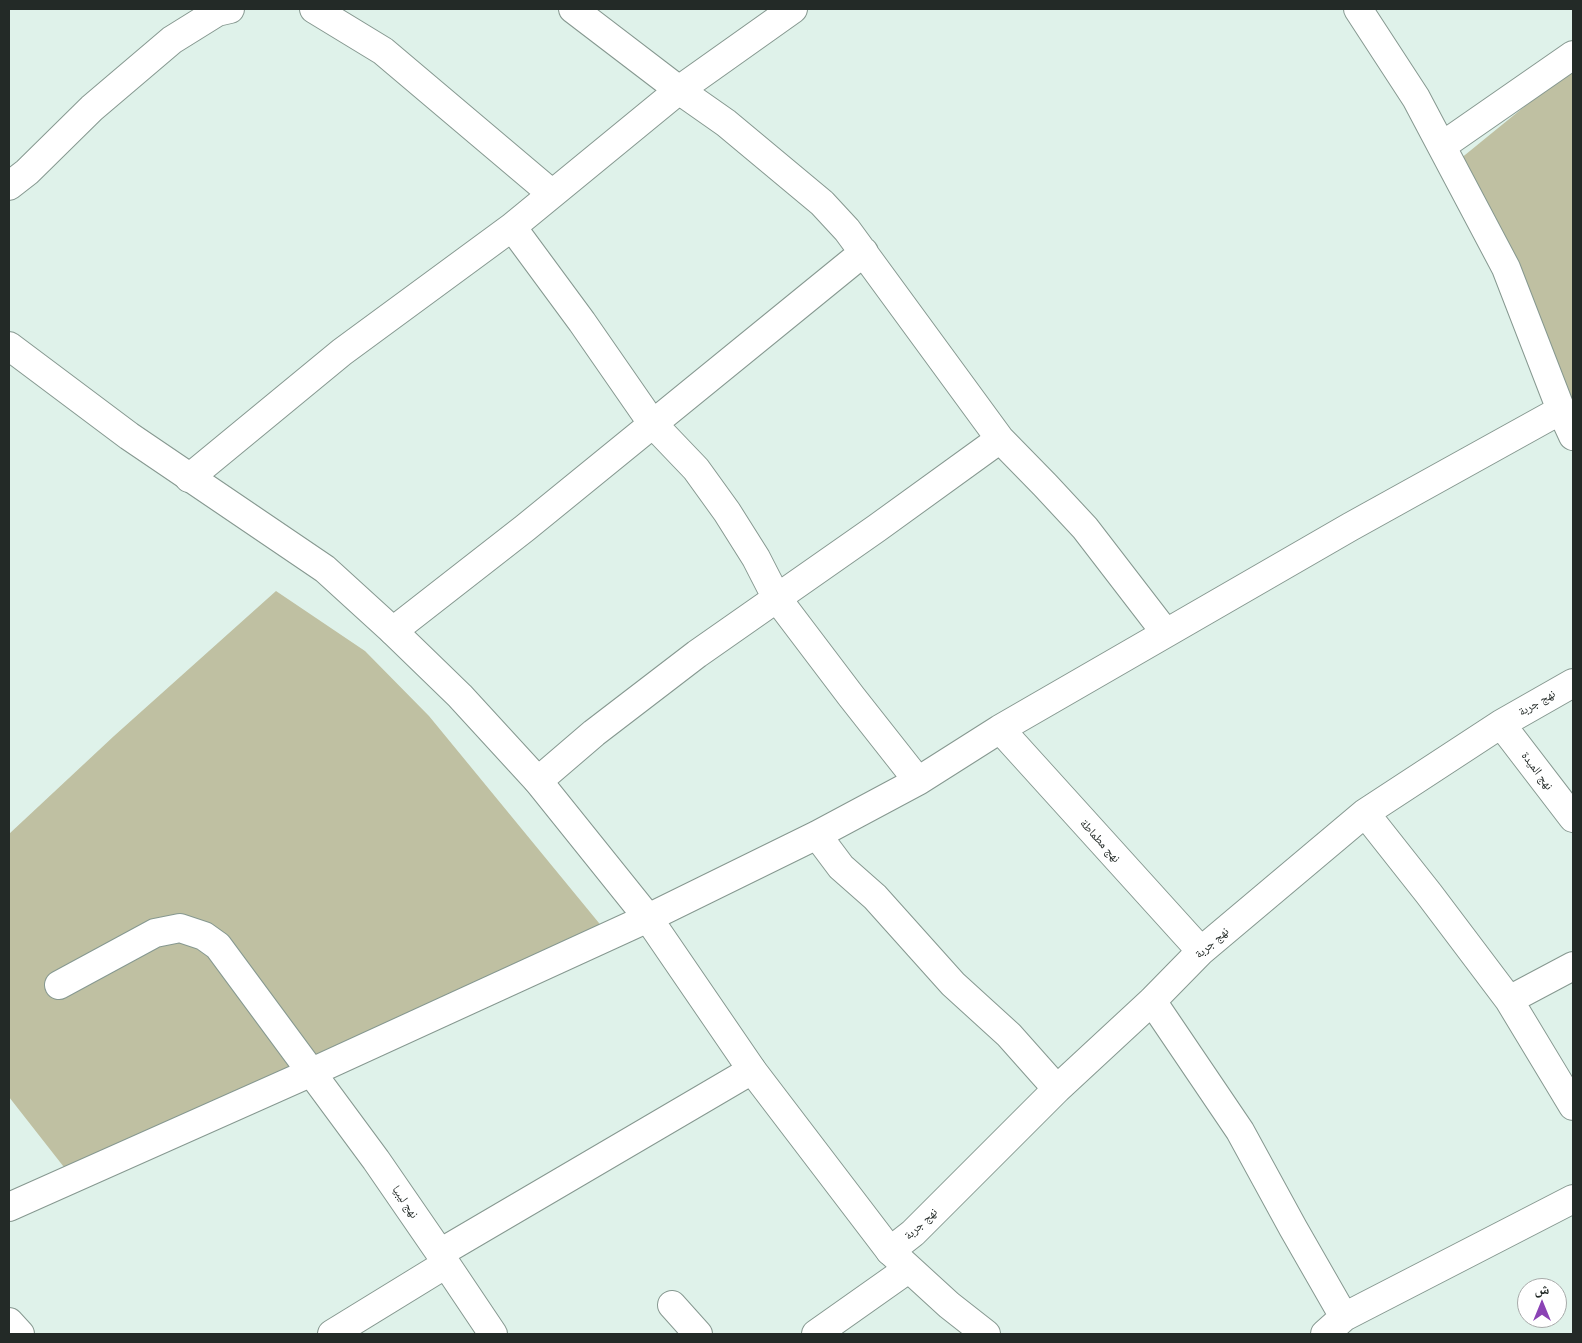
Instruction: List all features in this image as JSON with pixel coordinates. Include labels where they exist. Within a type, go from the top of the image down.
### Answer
[{"type":"street","points":[[9,186],[27,172],[92,108],[172,40],[217,12],[230,9]]},
{"type":"street","points":[[314,9],[383,52],[551,193]]},
{"type":"street","points":[[573,9],[678,90],[726,123],[822,203],[864,252],[1000,439],[1085,528],[1165,632]]},
{"type":"street","points":[[189,478],[342,352],[512,227],[678,90],[793,9]]},
{"type":"street","points":[[1358,9],[1416,98],[1506,268],[1561,410],[1573,436]]},
{"type":"street","points":[[1442,146],[1573,55]]},
{"type":"street","points":[[512,227],[582,322],[652,423],[696,469],[727,512],[756,558],[776,597],[918,781]]},
{"type":"street","points":[[393,631],[525,528],[864,252]]},
{"type":"street","points":[[9,346],[129,436],[325,569],[460,696],[538,781],[648,918],[752,1070],[899,1260],[949,1305],[986,1334]]},
{"type":"street","points":[[9,1207],[312,1072],[648,918],[817,835],[918,781],[1000,729],[1165,632],[1561,410]]},
{"type":"street","points":[[538,781],[594,733],[697,654],[1000,439]]},
{"type":"street","name":"نهج جربة","points":[[816,1334],[899,1260],[913,1233],[1057,1089],[1152,1001],[1201,952],[1365,813],[1502,724],[1573,683]]},
{"type":"street","name":"نهج الميدة","points":[[1502,724],[1573,818]]},
{"type":"street","name":"نهج مطماطة","points":[[1000,729],[1201,952]]},
{"type":"street","points":[[1365,813],[1509,1000],[1573,1106]]},
{"type":"street","points":[[817,835],[840,867],[874,897],[953,984],[1009,1035],[1057,1089]]},
{"type":"street","name":"نهج ليبيا","points":[[59,985],[155,933],[180,928],[204,936],[218,946],[376,1160],[493,1334]]},
{"type":"street","points":[[1509,1000],[1573,966]]},
{"type":"street","points":[[1152,1001],[1240,1132],[1293,1228],[1335,1325],[1573,1200]]},
{"type":"street","points":[[332,1334],[443,1259],[752,1070]]},
{"type":"street","points":[[672,1305],[698,1334]]},
{"type":"street","points":[[9,1322],[20,1334]]},
{"type":"green space","points":[[1573,67],[1573,427],[1449,168]]},
{"type":"green space","points":[[276,591],[365,651],[429,716],[608,934],[67,1171],[9,1097],[9,834],[114,736]]}]
